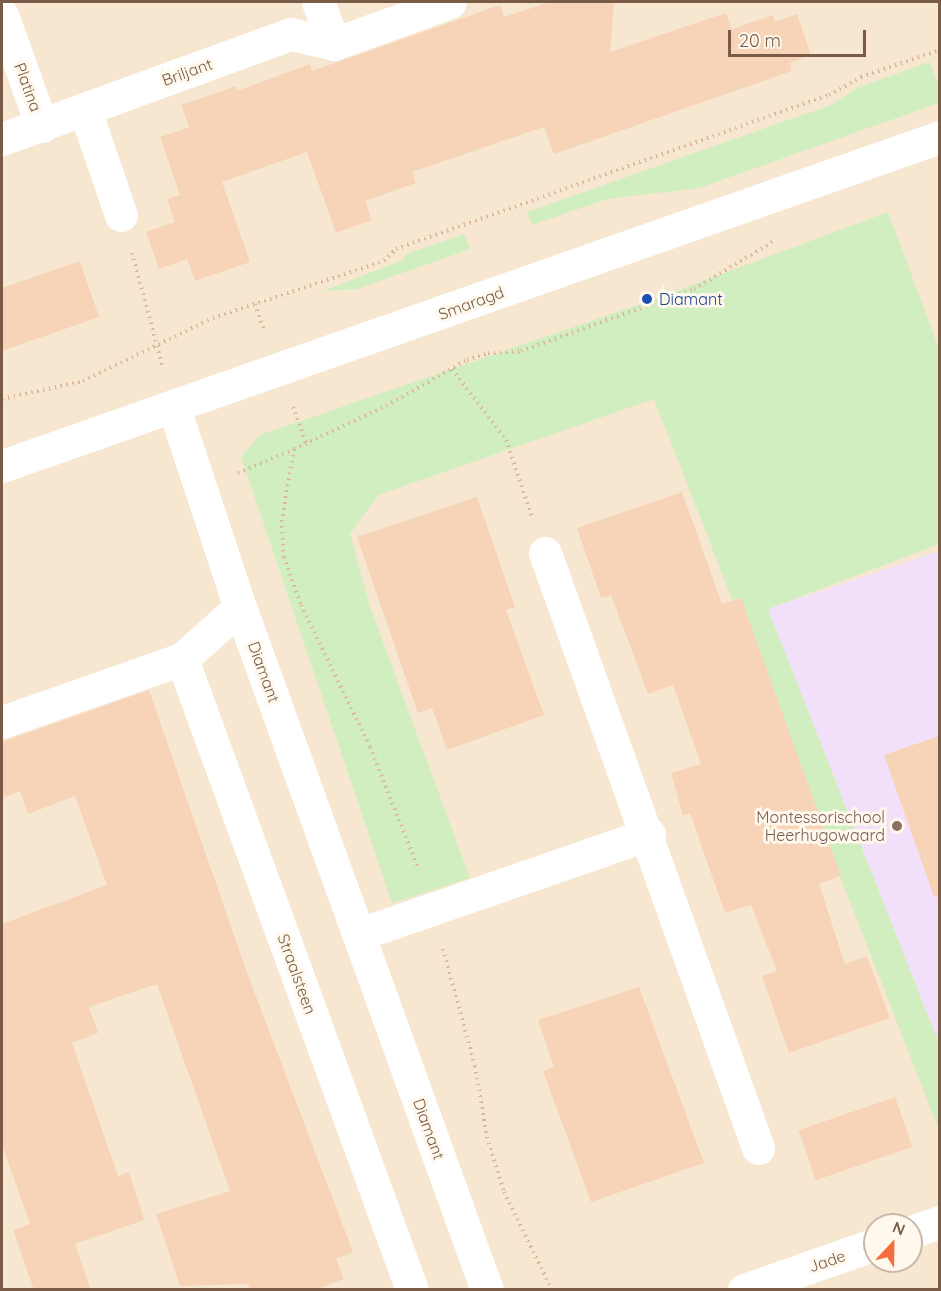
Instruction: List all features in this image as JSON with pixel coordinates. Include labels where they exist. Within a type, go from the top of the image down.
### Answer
[{"type":"street","points":[[318,2],[334,44],[450,2]]},
{"type":"street","name":"Platina","points":[[2,15],[42,126]]},
{"type":"street","name":"Briljant","points":[[2,139],[291,34],[334,44]]},
{"type":"street","points":[[85,110],[121,215]]},
{"type":"street","name":"Smaragd","points":[[2,466],[174,408],[939,137]]},
{"type":"street","name":"Diamant","points":[[174,408],[240,607],[487,1290]]},
{"type":"street","points":[[545,553],[649,834],[758,1148]]},
{"type":"street","points":[[2,722],[182,659],[240,607]]},
{"type":"street","name":"Straalsteen","points":[[182,659],[412,1290]]},
{"type":"street","points":[[360,934],[649,834]]},
{"type":"street","points":[[923,1228],[939,1222]]},
{"type":"street","name":"Jade","points":[[744,1290],[863,1248]]},
{"type":"path","points":[[2,399],[82,381],[158,347],[213,318],[384,261],[396,249],[829,95],[861,77],[939,51]]},
{"type":"path","points":[[121,215],[174,408]]},
{"type":"path","points":[[200,488],[294,449],[386,406],[452,369],[488,353],[521,351],[694,289],[783,236]]},
{"type":"path","points":[[452,369],[506,440],[545,553]]},
{"type":"path","points":[[294,449],[282,520],[284,557],[301,605],[396,808],[431,911],[475,1066],[494,1159],[504,1192],[552,1290]]},
{"type":"shaded area","points":[[2,2],[939,2],[939,1289],[2,1290]]},
{"type":"shaded area","name":"Montessorischool Heerhugowaard","points":[[939,551],[939,1044],[768,609]]},
{"type":"green space","points":[[930,62],[939,87],[939,103],[699,188],[607,199],[532,225],[527,212],[831,105],[859,87]]},
{"type":"green space","points":[[888,212],[939,349],[939,544],[768,609],[939,1044],[939,1130],[654,399],[378,495],[350,534],[370,607],[470,878],[392,903],[241,457],[260,435],[652,300]]},
{"type":"green space","points":[[464,234],[470,249],[357,289],[323,291],[403,260],[406,254]]},
{"type":"building","points":[[550,2],[614,2],[610,52],[726,13],[732,29],[773,15],[775,22],[797,14],[811,55],[790,63],[792,71],[554,154],[544,127],[412,172],[416,183],[365,201],[372,220],[336,233],[307,152],[222,182],[250,262],[195,281],[187,259],[159,269],[146,232],[175,222],[167,199],[180,195],[160,137],[189,127],[181,105],[236,86],[237,91],[310,64],[312,71],[500,5],[504,17]]},
{"type":"building","points":[[80,261],[99,317],[2,351],[2,288]]},
{"type":"building","points":[[682,492],[722,604],[741,598],[841,876],[819,884],[845,964],[867,956],[890,1018],[789,1053],[762,976],[777,971],[751,905],[725,913],[690,813],[683,816],[671,773],[701,764],[673,685],[648,694],[611,595],[601,598],[577,528]]},
{"type":"building","points":[[477,497],[515,607],[506,610],[544,715],[447,750],[432,708],[418,713],[357,537]]},
{"type":"building","points":[[149,690],[246,970],[353,1252],[336,1259],[344,1279],[314,1290],[250,1290],[248,1284],[180,1286],[156,1214],[230,1191],[157,984],[89,1007],[98,1033],[72,1043],[118,1176],[129,1172],[144,1220],[75,1244],[91,1290],[34,1290],[13,1230],[30,1224],[2,1145],[2,924],[107,885],[75,796],[28,814],[20,791],[2,798],[2,742]]},
{"type":"building","points":[[939,736],[939,896],[934,897],[884,755]]},
{"type":"building","points":[[639,987],[704,1163],[591,1202],[543,1071],[554,1067],[538,1020]]},
{"type":"building","points":[[895,1097],[912,1147],[816,1180],[799,1130]]},
{"type":"place","name":"Diamant","points":[[647,299]]},
{"type":"place","name":"Montessorischool Heerhugowaard","points":[[897,826]]}]
